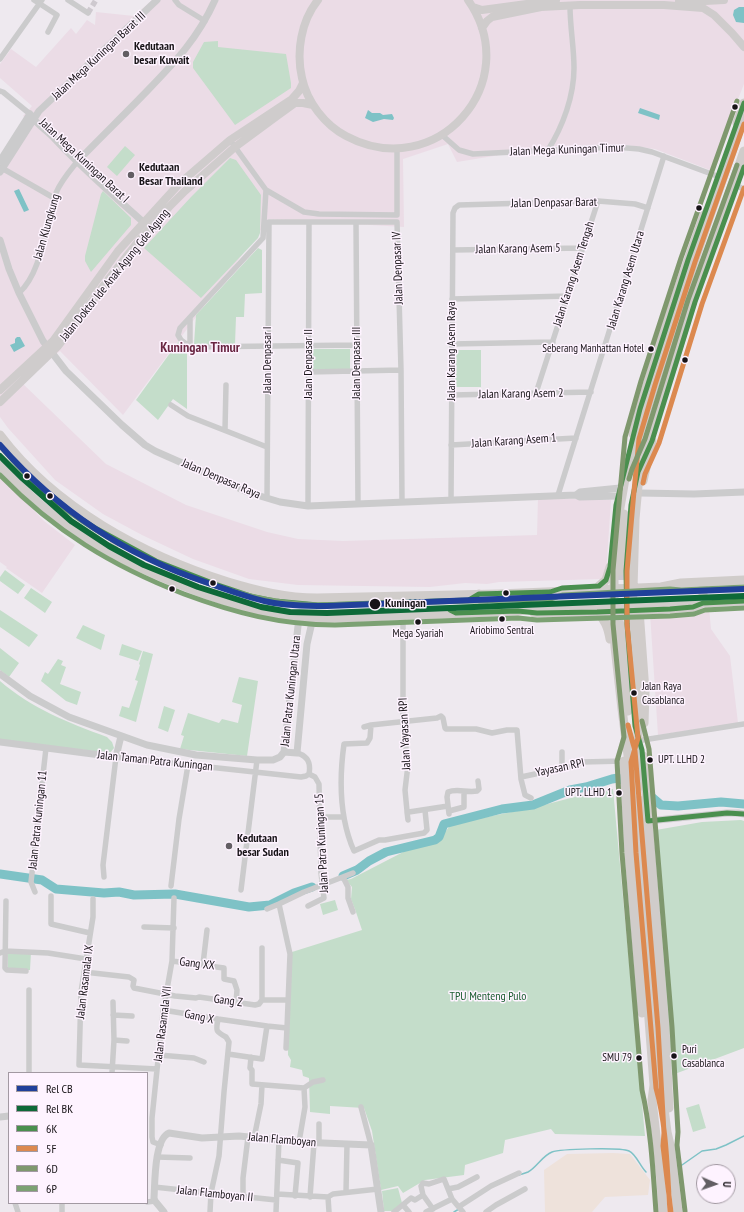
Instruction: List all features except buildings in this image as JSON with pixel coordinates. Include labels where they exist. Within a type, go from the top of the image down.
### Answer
[{"type":"main road","points":[[318,0],[313,6],[303,27],[299,50],[299,62],[303,82],[313,105],[331,126],[357,142],[372,147],[397,149],[421,145],[442,135],[460,121],[470,109],[478,94],[484,79],[486,46],[482,28],[471,3]]},
{"type":"main road","points":[[471,3],[482,10],[556,0]]},
{"type":"main road","points":[[679,0],[724,0]]},
{"type":"main road","points":[[482,28],[487,21],[497,15],[541,7],[664,5],[703,8],[714,15],[744,47]]},
{"type":"main road","points":[[732,33],[744,33]]},
{"type":"main road","name":"Jalan Doktor Ide Anak Agung Gde Agung","points":[[49,349],[118,251],[179,184],[292,98],[299,91],[303,82]]},
{"type":"main road","name":"Jalan Doktor Ide Anak Agung Gde Agung","points":[[49,349],[169,207],[232,144],[296,103],[303,102],[313,105]]},
{"type":"main road","points":[[599,586],[606,580],[610,567],[619,492],[632,438],[648,383],[676,295],[744,103]]},
{"type":"main road","points":[[678,1212],[670,1145],[656,1077],[630,771],[615,647],[614,562],[618,519],[625,479],[694,262],[744,118]]},
{"type":"main road","points":[[652,1100],[656,1077],[637,782],[638,712],[632,623],[638,486],[642,457],[696,291],[744,151]]},
{"type":"main road","points":[[627,570],[640,493],[652,441],[695,302],[730,208],[741,187],[744,167]]},
{"type":"main road","points":[[709,200],[717,192],[730,196],[730,208]]},
{"type":"main road","points":[[0,390],[49,349]]},
{"type":"main road","points":[[0,402],[49,349]]},
{"type":"main road","points":[[0,435],[18,457],[50,487],[82,512],[124,538],[156,555],[215,578],[248,588],[304,598],[337,598],[550,592],[661,587],[681,583]]},
{"type":"main road","points":[[627,570],[632,438]]},
{"type":"main road","points":[[627,570],[635,483],[638,472],[652,441]]},
{"type":"main road","points":[[0,465],[55,517],[115,556],[152,574],[234,604],[262,612],[313,618],[403,616],[518,611],[545,607],[744,601]]},
{"type":"main road","points":[[115,556],[113,548],[114,543],[116,540],[124,538]]},
{"type":"main road","points":[[610,567],[616,577],[632,577],[635,574],[627,570]]},
{"type":"main road","points":[[627,570],[646,583]]},
{"type":"main road","points":[[550,592],[562,588],[646,583],[744,580]]},
{"type":"main road","points":[[703,582],[703,603]]},
{"type":"main road","points":[[478,612],[484,603],[479,594]]},
{"type":"main road","points":[[518,611],[537,613],[597,612],[693,607],[703,603]]},
{"type":"main road","points":[[639,610],[646,691],[644,740],[642,750]]},
{"type":"main road","points":[[597,612],[607,624],[609,635],[619,730],[624,761],[629,853],[647,1069],[659,1160],[663,1212]]},
{"type":"main road","points":[[609,635],[611,628],[616,621],[635,621],[640,627]]},
{"type":"main road","points":[[624,761],[631,738],[624,624],[636,726],[642,750],[665,1028],[671,1132],[670,1145]]},
{"type":"street","points":[[34,0],[41,2],[57,15],[48,32]]},
{"type":"street","points":[[68,0],[88,13]]},
{"type":"street","name":"Jalan Mega Kuningan Barat III","points":[[1,167],[35,116],[158,0]]},
{"type":"street","points":[[175,0],[179,5],[205,21]]},
{"type":"street","points":[[78,160],[178,59],[205,21],[215,0]]},
{"type":"street","points":[[0,59],[41,2]]},
{"type":"street","points":[[548,150],[561,124],[573,82],[574,58],[570,6]]},
{"type":"street","points":[[0,91],[35,116]]},
{"type":"street","name":"Jalan Mega Kuningan Barat I","points":[[35,116],[78,160],[145,220]]},
{"type":"street","name":"Jalan Mega Kuningan Timur","points":[[442,135],[459,150],[468,153],[614,147],[639,149],[664,156],[718,176]]},
{"type":"street","points":[[232,144],[266,190],[304,212],[310,213],[397,215],[397,149]]},
{"type":"street","name":"Jalan Karang Asem Utara","points":[[558,495],[664,156]]},
{"type":"street","name":"Jalan Klungkung","points":[[19,293],[31,278],[40,256],[54,198],[62,181],[78,160]]},
{"type":"street","points":[[1,167],[54,198]]},
{"type":"street","points":[[266,190],[263,238],[180,328],[178,335],[181,340],[190,347],[357,345]]},
{"type":"street","name":"Jalan Denpasar Barat","points":[[459,204],[598,202],[629,203],[648,208]]},
{"type":"street","name":"Jalan Karang Asem Tengah","points":[[536,393],[598,202]]},
{"type":"street","name":"Jalan Karang Asem Raya","points":[[451,500],[453,213],[459,204]]},
{"type":"street","name":"Jalan Denpasar IV","points":[[269,222],[397,222],[401,370],[402,502]]},
{"type":"street","name":"Jalan Denpasar I","points":[[267,498],[269,222]]},
{"type":"street","name":"Jalan Denpasar II","points":[[308,506],[310,346],[309,222]]},
{"type":"street","name":"Jalan Denpasar III","points":[[356,222],[358,504]]},
{"type":"street","name":"Jalan Denpasar Raya","points":[[0,242],[19,293],[49,349],[66,371],[145,445],[164,456],[250,493],[280,502],[308,506],[558,495],[576,495],[580,497],[619,492]]},
{"type":"street","name":"Jalan Karang Asem 5","points":[[453,250],[583,248]]},
{"type":"street","points":[[452,299],[568,296]]},
{"type":"street","points":[[190,318],[190,347]]},
{"type":"street","points":[[452,344],[553,342]]},
{"type":"street","points":[[309,372],[401,370]]},
{"type":"street","points":[[225,430],[226,385]]},
{"type":"street","name":"Jalan Karang Asem 2","points":[[452,395],[591,392]]},
{"type":"street","points":[[171,405],[188,416],[267,447]]},
{"type":"street","name":"Jalan Karang Asem 1","points":[[451,445],[576,438]]},
{"type":"street","points":[[640,493],[694,494],[744,492]]},
{"type":"street","name":"Jalan Yayasan RPI","points":[[403,616],[404,722],[408,765],[405,801],[408,812],[408,820]]},
{"type":"street","name":"Jalan Patra Kuningan Utara","points":[[299,617],[284,752],[304,755],[310,764],[309,774]]},
{"type":"street","name":"Jalan Patra Kuningan Utara","points":[[297,753],[307,644],[313,618]]},
{"type":"street","name":"Jalan Taman Patra Kuningan","points":[[0,674],[48,707],[69,717],[147,745],[196,755],[257,760],[273,760],[280,757],[284,752]]},
{"type":"street","points":[[364,727],[437,718],[442,716],[444,728],[476,729],[492,733],[517,730],[521,777],[525,795],[531,798]]},
{"type":"street","points":[[644,740],[744,724]]},
{"type":"street","points":[[371,725],[370,738],[367,743],[344,744],[341,766],[343,817],[354,851],[379,840],[424,834],[427,830],[425,810]]},
{"type":"street","points":[[104,877],[103,865],[116,757],[121,736]]},
{"type":"street","name":"Jalan Taman Patra Kuningan","points":[[0,742],[116,757],[301,777],[309,774]]},
{"type":"street","name":"Jalan Patra Kuningan 11","points":[[35,892],[31,882],[46,748]]},
{"type":"street","points":[[562,752],[562,768]]},
{"type":"street","points":[[241,890],[254,772],[257,760]]},
{"type":"street","name":"Yayasan RPI","points":[[521,777],[573,766],[582,762],[624,761]]},
{"type":"street","points":[[171,886],[179,819],[188,765]]},
{"type":"street","name":"Jalan Patra Kuningan 15","points":[[308,906],[324,898],[322,883],[319,784],[315,777],[309,774]]},
{"type":"street","points":[[449,810],[449,791],[456,790],[472,792],[478,790],[478,781]]},
{"type":"street","points":[[408,812],[449,810],[464,807],[464,792]]},
{"type":"street","points":[[648,821],[727,813],[744,814]]},
{"type":"street","points":[[320,817],[343,817]]},
{"type":"street","points":[[267,909],[322,883],[352,873]]},
{"type":"street","points":[[343,877],[348,887],[348,898],[353,912]]},
{"type":"street","points":[[51,896],[51,924],[90,934]]},
{"type":"street","name":"Jalan Rasamala VII","points":[[161,1144],[153,1142],[150,1115],[159,1055],[163,1010],[172,961],[174,898]]},
{"type":"street","name":"Jalan Rasamala IX","points":[[93,900],[93,917],[81,992],[79,1065],[112,1070]]},
{"type":"street","points":[[6,901],[3,952],[6,970],[26,971]]},
{"type":"street","points":[[279,904],[290,954],[286,1048]]},
{"type":"street","points":[[144,927],[174,928]]},
{"type":"street","points":[[203,964],[207,930]]},
{"type":"street","points":[[262,948],[262,1000]]},
{"type":"street","points":[[3,952],[48,953],[86,959]]},
{"type":"street","name":"Gang XX","points":[[172,961],[224,968],[224,979],[234,981],[237,988],[236,1003]]},
{"type":"street","name":"Gang Z","points":[[84,972],[129,977],[134,980],[134,988],[166,994],[257,1005],[262,1000],[288,1000]]},
{"type":"street","points":[[29,990],[29,1072]]},
{"type":"street","points":[[113,1002],[114,1040],[112,1070],[157,1069]]},
{"type":"street","name":"Gang X","points":[[163,1010],[218,1019],[217,1031],[226,1037],[229,1042],[228,1054]]},
{"type":"street","points":[[113,1014],[132,1016]]},
{"type":"street","points":[[218,1019],[287,1028]]},
{"type":"street","points":[[210,1212],[211,1193],[219,1156],[228,1054],[262,1059],[267,1026]]},
{"type":"street","points":[[114,1040],[127,1041]]},
{"type":"street","points":[[159,1055],[194,1058],[204,1062]]},
{"type":"street","points":[[251,1057],[250,1068],[252,1070],[252,1084],[304,1088],[313,1082],[323,1080]]},
{"type":"street","points":[[243,1197],[243,1178],[261,1104],[262,1085]]},
{"type":"street","points":[[298,1142],[305,1107],[304,1088]]},
{"type":"street","points":[[361,1107],[371,1145],[381,1212]]},
{"type":"street","points":[[310,1197],[319,1124]]},
{"type":"street","name":"Jalan Flamboyan","points":[[161,1144],[167,1133],[202,1138],[252,1137],[298,1142],[371,1145]]},
{"type":"street","points":[[276,1212],[279,1140]]},
{"type":"street","points":[[161,1144],[157,1156],[151,1202],[164,1212]]},
{"type":"street","points":[[346,1192],[347,1144]]},
{"type":"street","points":[[157,1156],[190,1158]]},
{"type":"street","points":[[278,1160],[298,1163],[295,1196]]},
{"type":"street","points":[[148,1172],[155,1172]]},
{"type":"street","points":[[461,1210],[460,1206],[491,1186],[519,1173]]},
{"type":"street","points":[[448,1189],[458,1187],[477,1177]]},
{"type":"street","points":[[433,1209],[423,1195],[421,1186],[423,1183],[429,1184],[445,1179],[452,1199],[461,1210]]},
{"type":"street","name":"Jalan Flamboyan II","points":[[154,1187],[243,1197],[328,1197],[333,1194],[378,1189]]},
{"type":"street","points":[[486,1212],[525,1189]]},
{"type":"street","points":[[394,1212],[411,1198],[415,1200],[423,1195]]},
{"type":"street","points":[[328,1197],[329,1212]]},
{"type":"street","points":[[426,1212],[452,1199]]},
{"type":"street","points":[[403,1205],[409,1212]]},
{"type":"shaded area","points":[[152,0],[744,0],[744,84],[710,170],[655,149],[619,144],[555,146],[457,162],[448,144],[403,159],[404,227],[269,219],[123,415],[60,351],[21,382],[106,464],[186,505],[267,532],[298,539],[343,541],[537,535],[538,498],[611,500],[606,575],[601,579],[499,582],[487,584],[465,583],[430,587],[298,585],[249,579],[193,559],[142,535],[103,514],[55,480],[8,428],[0,417],[0,175],[31,123],[23,116],[32,106],[0,78],[0,64],[11,49],[36,67],[71,28],[76,34],[87,20],[95,25],[96,12],[134,16]]},
{"type":"shaded area","points":[[0,475],[44,521],[75,545],[42,593],[6,568],[7,567],[0,562]]},
{"type":"shaded area","points":[[709,607],[711,629],[730,656],[738,723],[658,735],[650,613]]},
{"type":"shaded area","points":[[567,1154],[630,1154],[650,1180],[648,1195],[605,1197],[592,1212],[545,1212],[544,1170]]},
{"type":"green space","points":[[218,41],[218,47],[286,54],[291,88],[235,125],[193,68],[193,62],[204,42]]},
{"type":"green space","points":[[125,146],[135,155],[117,176],[107,167]]},
{"type":"green space","points":[[230,158],[236,160],[261,195],[260,233],[258,238],[201,298],[144,248],[191,197]]},
{"type":"green space","points":[[103,191],[131,218],[131,225],[91,272],[85,261],[85,256]]},
{"type":"green space","points":[[258,248],[262,250],[262,293],[245,294],[244,317],[236,317],[235,344],[194,344],[196,315]]},
{"type":"green space","points":[[178,342],[187,349],[187,409],[173,399],[158,420],[136,400]]},
{"type":"green space","points":[[312,349],[350,349],[350,370],[312,371]]},
{"type":"green space","points":[[455,350],[481,350],[481,387],[455,387]]},
{"type":"green space","points":[[5,570],[25,585],[18,594],[0,581],[0,577]]},
{"type":"green space","points":[[31,588],[52,602],[45,613],[24,598]]},
{"type":"green space","points":[[0,610],[38,635],[29,647],[0,627]]},
{"type":"green space","points":[[83,625],[105,635],[101,650],[76,638]]},
{"type":"green space","points":[[122,644],[142,651],[138,661],[119,655]]},
{"type":"green space","points":[[0,648],[19,663],[9,677],[0,670]]},
{"type":"green space","points":[[143,651],[153,654],[136,722],[119,716],[122,706],[129,708],[138,681],[135,680]]},
{"type":"green space","points":[[58,659],[63,661],[61,665],[66,667],[60,684],[81,692],[77,705],[66,701],[41,681],[45,672],[48,674]]},
{"type":"green space","points":[[239,677],[258,681],[247,756],[180,749],[184,736],[181,735],[188,713],[219,723],[222,719],[238,723],[242,705],[232,702]]},
{"type":"green space","points":[[0,681],[12,691],[37,707],[107,737],[112,742],[114,748],[110,753],[0,740]]},
{"type":"green space","points":[[164,706],[175,710],[168,732],[158,728]]},
{"type":"green space","name":"TPU Menteng Pulo","points":[[613,789],[645,1136],[555,1134],[551,1129],[505,1140],[503,1153],[465,1165],[464,1175],[425,1180],[403,1193],[398,1186],[381,1190],[372,1131],[364,1108],[330,1106],[330,1114],[310,1112],[309,1078],[303,1076],[302,1070],[290,1067],[291,1060],[288,1055],[288,1000],[292,952],[362,930],[351,899],[352,887],[346,880],[351,879],[409,849],[438,842],[451,824],[532,808],[590,793]]},
{"type":"green space","points":[[744,821],[744,1048],[672,1075],[655,833],[656,830],[702,822]]},
{"type":"green space","points":[[335,900],[338,910],[323,915],[320,904]]},
{"type":"green space","points":[[8,952],[31,952],[30,970],[8,970]]},
{"type":"green space","points":[[699,1104],[706,1128],[693,1132],[686,1108]]},
{"type":"green space","points":[[398,1188],[402,1203],[395,1211],[384,1211],[382,1191]]},
{"type":"water","points":[[739,7],[744,7],[744,23],[736,22],[733,15],[734,10]]},
{"type":"water","points":[[640,108],[660,115],[659,120],[638,113]]},
{"type":"water","points":[[368,110],[372,113],[380,113],[383,115],[392,114],[394,118],[393,120],[384,119],[373,122],[365,118]]},
{"type":"water","points":[[19,189],[29,210],[24,212],[14,191]]},
{"type":"water","points":[[20,337],[25,346],[14,352],[10,345],[15,343],[15,339]]},
{"type":"waterway","points":[[343,876],[357,870],[369,861],[386,852],[435,840],[439,837],[444,824],[502,809],[533,805],[570,790],[612,779],[618,778],[624,781]]},
{"type":"waterway","points":[[648,794],[661,805],[678,806],[721,802],[744,804]]},
{"type":"waterway","points":[[0,874],[42,880],[56,889],[104,893],[119,892],[134,895],[175,894],[249,907],[270,905],[294,893],[312,887]]},
{"type":"waterway","points":[[682,1165],[702,1151],[716,1149],[744,1136]]},
{"type":"waterway","points":[[519,1175],[531,1170],[545,1156],[552,1152],[590,1149],[614,1149],[629,1151],[634,1155],[646,1172]]},
{"type":"waterway","points":[[454,1212],[459,1209]]},
{"type":"tunnel","points":[[88,13],[96,0]]},
{"type":"tunnel","points":[[620,571],[620,624]]},
{"type":"tunnel","points":[[626,571],[627,624]]},
{"type":"rail line","name":"CB","points":[[0,445],[22,469],[69,510],[121,544],[178,572],[238,594],[269,602],[305,606],[327,606],[744,589]]},
{"type":"rail line","name":"BK","points":[[0,456],[21,477],[71,521],[109,546],[144,565],[198,587],[261,607],[290,612],[327,613],[744,596]]},
{"type":"transit line","name":"6D","points":[[656,1212],[650,1135],[642,1090],[622,853],[617,761],[624,737],[613,624],[613,570],[625,437],[641,381],[681,258],[737,101]]},
{"type":"transit line","name":"6K","points":[[52,496],[75,515],[97,529],[156,561],[215,584],[254,597],[275,601],[318,605],[469,600],[479,594],[550,592],[562,588],[599,586],[606,580],[610,567],[616,505],[640,409],[688,260],[744,103]]},
{"type":"transit line","name":"5F","points":[[670,1211],[664,1134],[660,1103],[656,1088],[636,853],[631,762],[638,738],[627,624],[627,571],[639,439],[695,262],[744,124]]},
{"type":"transit line","name":"6D","points":[[629,479],[645,439],[688,300],[737,165]]},
{"type":"transit line","name":"6K","points":[[744,167],[695,302],[652,441],[638,472],[631,505],[626,571],[627,624],[635,726],[642,750],[648,821],[727,813],[744,814]]},
{"type":"transit line","name":"5F","points":[[643,483],[645,474],[659,443],[702,304],[744,188]]},
{"type":"transit line","name":"6P","points":[[0,446],[36,485],[69,512],[100,533],[171,569],[208,583],[246,594],[282,602],[317,605],[550,599],[563,595],[670,589],[681,590],[744,587]]},
{"type":"transit line","name":"6P","points":[[0,475],[41,513],[63,530],[108,559],[184,594],[258,617],[296,623],[335,625],[518,618],[537,620],[670,616],[694,614],[705,610],[744,608]]},
{"type":"transit line","name":"6K","points":[[450,610],[456,613],[518,611],[537,613],[597,612],[670,609],[693,607],[703,603],[744,601]]},
{"type":"transit line","name":"6D","points":[[642,721],[649,749],[672,1027],[678,1132],[677,1145],[685,1211]]},
{"type":"transit line","name":"5F","points":[[628,725],[635,751],[658,1028],[664,1133],[663,1146],[671,1212]]},
{"type":"place","name":"Kedutaan besar Kuwait","points":[[126,54]]},
{"type":"place","name":"Kedutaan Besar Thailand","points":[[131,175]]},
{"type":"place","name":"Seberang Manhattan Hotel","points":[[651,349]]},
{"type":"place","name":"Kuningan","points":[[375,604]]},
{"type":"place","name":"Ariobimo Sentral","points":[[502,619]]},
{"type":"place","name":"Mega Syariah","points":[[418,622]]},
{"type":"place","name":"Jalan Raya Casablanca","points":[[634,693]]},
{"type":"place","name":"UPT. LLHD 2","points":[[650,760]]},
{"type":"place","name":"UPT. LLHD 1","points":[[619,793]]},
{"type":"place","name":"Kedutaan besar Sudan","points":[[229,846]]},
{"type":"place","name":"Puri Casablanca","points":[[674,1056]]},
{"type":"place","name":"SMU 79","points":[[639,1058]]},
{"type":"district","name":"Kuningan Timur","points":[[200,348]]}]
